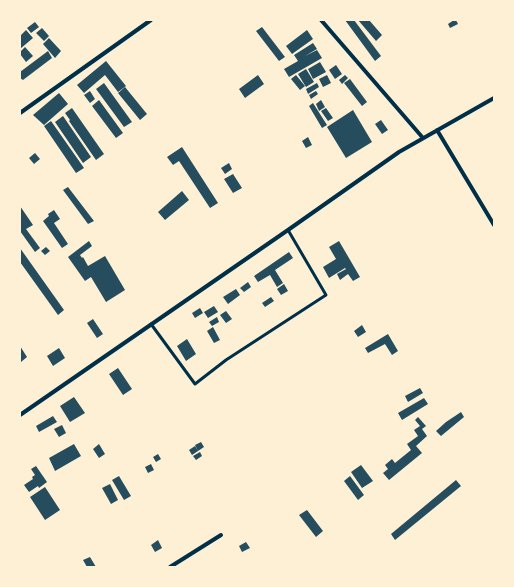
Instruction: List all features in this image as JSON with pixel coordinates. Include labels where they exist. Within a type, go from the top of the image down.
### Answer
[{"type":"street","points":[[20,113],[151,20]]},
{"type":"street","points":[[321,20],[423,138]]},
{"type":"street","points":[[20,415],[288,230],[398,152],[494,98]]},
{"type":"street","points":[[437,130],[494,225]]},
{"type":"street","points":[[170,567],[221,535]]},
{"type":"lane","points":[[151,324],[195,384],[226,360],[326,295],[288,230]]},
{"type":"building","points":[[345,20],[354,20],[381,56],[375,61]]},
{"type":"building","points":[[358,20],[369,20],[382,35],[376,41]]},
{"type":"building","points":[[456,20],[458,24],[450,28],[448,24]]},
{"type":"building","points":[[35,22],[39,27],[31,33],[27,28]]},
{"type":"building","points":[[262,27],[285,57],[279,61],[256,31]]},
{"type":"building","points":[[42,28],[49,36],[44,41],[36,33]]},
{"type":"building","points":[[26,30],[33,38],[20,49],[20,36]]},
{"type":"building","points":[[307,30],[313,39],[292,54],[286,46]]},
{"type":"building","points":[[49,38],[61,51],[55,58],[43,44]]},
{"type":"building","points":[[313,43],[317,49],[305,56],[317,50],[322,58],[289,77],[284,69],[298,61],[294,55]]},
{"type":"building","points":[[25,47],[33,56],[26,62],[20,54]]},
{"type":"building","points":[[48,51],[52,58],[23,80],[20,78],[20,72]]},
{"type":"building","points":[[106,61],[126,86],[118,92],[105,75],[84,93],[77,85]]},
{"type":"building","points":[[320,62],[326,72],[313,79],[308,69]]},
{"type":"building","points":[[336,65],[342,74],[335,79],[329,70]]},
{"type":"building","points":[[306,69],[314,82],[306,87],[298,74]]},
{"type":"building","points":[[258,75],[264,84],[245,98],[239,89]]},
{"type":"building","points":[[296,75],[305,86],[300,90],[291,79]]},
{"type":"building","points":[[327,75],[331,83],[323,87],[319,79]]},
{"type":"building","points":[[345,75],[348,78],[342,84],[339,80]]},
{"type":"building","points":[[350,79],[367,102],[362,106],[344,83]]},
{"type":"building","points":[[104,83],[132,122],[124,127],[96,89]]},
{"type":"building","points":[[317,83],[319,87],[308,94],[306,89]]},
{"type":"building","points":[[125,87],[147,114],[140,120],[118,93]]},
{"type":"building","points":[[90,91],[95,99],[90,103],[84,95]]},
{"type":"building","points":[[316,91],[318,94],[311,99],[309,95]]},
{"type":"building","points":[[59,93],[68,104],[44,125],[33,115]]},
{"type":"building","points":[[99,100],[123,133],[116,138],[92,106]]},
{"type":"building","points":[[321,100],[325,107],[319,111],[316,104]]},
{"type":"building","points":[[313,103],[327,125],[322,128],[309,106]]},
{"type":"building","points":[[72,108],[104,154],[96,160],[65,113]]},
{"type":"building","points":[[326,108],[333,118],[328,121],[321,111]]},
{"type":"building","points":[[353,110],[372,142],[346,158],[327,127]]},
{"type":"building","points":[[63,116],[91,157],[83,163],[55,122]]},
{"type":"building","points":[[381,120],[388,130],[382,134],[375,124]]},
{"type":"building","points":[[51,121],[84,168],[76,173],[44,126]]},
{"type":"building","points":[[308,137],[312,145],[306,148],[302,141]]},
{"type":"building","points":[[182,147],[218,203],[210,208],[179,161],[173,165],[167,157]]},
{"type":"building","points":[[35,153],[40,159],[34,164],[29,158]]},
{"type":"building","points":[[229,163],[232,169],[225,174],[221,168]]},
{"type":"building","points":[[233,174],[242,188],[233,193],[224,179]]},
{"type":"building","points":[[68,187],[94,221],[88,224],[63,190]]},
{"type":"building","points":[[182,191],[189,200],[165,220],[158,212]]},
{"type":"building","points":[[20,206],[33,225],[26,229],[40,248],[35,252],[20,231]]},
{"type":"building","points":[[54,210],[60,219],[54,223],[68,244],[62,248],[43,221],[49,216],[48,214]]},
{"type":"building","points":[[89,241],[92,246],[80,255],[82,258],[83,257],[88,266],[105,256],[125,290],[106,302],[91,277],[85,281],[68,257]]},
{"type":"building","points":[[339,241],[360,277],[353,281],[348,274],[340,280],[337,274],[346,269],[345,268],[329,278],[323,267],[336,259],[329,247]]},
{"type":"building","points":[[46,247],[50,251],[45,255],[41,251]]},
{"type":"building","points":[[20,248],[64,310],[58,315],[20,262]]},
{"type":"building","points":[[289,252],[293,258],[275,270],[283,283],[277,287],[270,275],[258,282],[254,276]]},
{"type":"building","points":[[248,282],[251,287],[244,292],[240,288]]},
{"type":"building","points":[[284,284],[288,291],[281,295],[277,289]]},
{"type":"building","points":[[236,289],[240,295],[228,304],[223,297]]},
{"type":"building","points":[[271,297],[274,301],[265,307],[262,303]]},
{"type":"building","points":[[214,306],[218,312],[208,318],[204,312]]},
{"type":"building","points":[[200,308],[203,313],[195,318],[192,313]]},
{"type":"building","points":[[226,311],[232,319],[226,323],[220,315]]},
{"type":"building","points":[[217,317],[219,322],[212,326],[209,322]]},
{"type":"building","points":[[93,319],[103,334],[97,338],[87,323]]},
{"type":"building","points":[[362,325],[366,332],[358,337],[354,331]]},
{"type":"building","points":[[213,327],[220,340],[214,343],[207,331]]},
{"type":"building","points":[[388,334],[398,351],[392,355],[385,344],[368,353],[365,348]]},
{"type":"building","points":[[187,339],[196,354],[186,361],[177,346]]},
{"type":"building","points":[[20,346],[27,357],[21,362],[20,361]]},
{"type":"building","points":[[59,348],[65,358],[53,366],[47,356]]},
{"type":"building","points":[[118,368],[132,389],[123,395],[109,374]]},
{"type":"building","points":[[420,388],[423,393],[408,402],[405,396]]},
{"type":"building","points":[[74,397],[85,413],[70,422],[60,406]]},
{"type":"building","points":[[424,398],[428,404],[402,420],[398,413]]},
{"type":"building","points":[[461,412],[464,417],[441,436],[436,431],[446,422]]},
{"type":"building","points":[[53,416],[57,422],[39,432],[36,426]]},
{"type":"building","points":[[418,417],[426,426],[422,429],[427,436],[416,446],[422,453],[389,480],[383,473],[388,469],[385,465],[392,459],[395,463],[411,450],[407,444],[418,436],[414,430],[420,426],[415,420]]},
{"type":"building","points":[[62,425],[66,433],[59,437],[54,429]]},
{"type":"building","points":[[201,442],[204,447],[198,451],[195,445]]},
{"type":"building","points":[[74,444],[81,456],[55,471],[49,458]]},
{"type":"building","points":[[99,444],[105,454],[99,458],[93,449]]},
{"type":"building","points":[[195,446],[198,451],[192,455],[189,450]]},
{"type":"building","points":[[200,452],[202,456],[196,460],[193,456]]},
{"type":"building","points":[[158,454],[161,459],[156,462],[153,457]]},
{"type":"building","points":[[151,464],[154,470],[148,473],[145,467]]},
{"type":"building","points":[[361,465],[373,481],[362,488],[351,472]]},
{"type":"building","points":[[36,466],[47,482],[39,488],[38,486],[29,492],[24,485],[33,479],[32,477],[35,475],[31,469]]},
{"type":"building","points":[[119,476],[131,496],[124,500],[112,480]]},
{"type":"building","points":[[350,476],[364,495],[358,500],[344,481]]},
{"type":"building","points":[[456,480],[461,486],[395,540],[391,534]]},
{"type":"building","points":[[110,484],[118,500],[111,504],[102,488]]},
{"type":"building","points":[[45,487],[60,510],[45,520],[30,497]]},
{"type":"building","points":[[307,510],[323,531],[316,537],[299,515]]},
{"type":"building","points":[[158,540],[162,548],[155,552],[151,545]]},
{"type":"building","points":[[246,542],[250,548],[242,552],[239,546]]},
{"type":"building","points":[[90,557],[96,567],[87,567],[83,560]]}]
